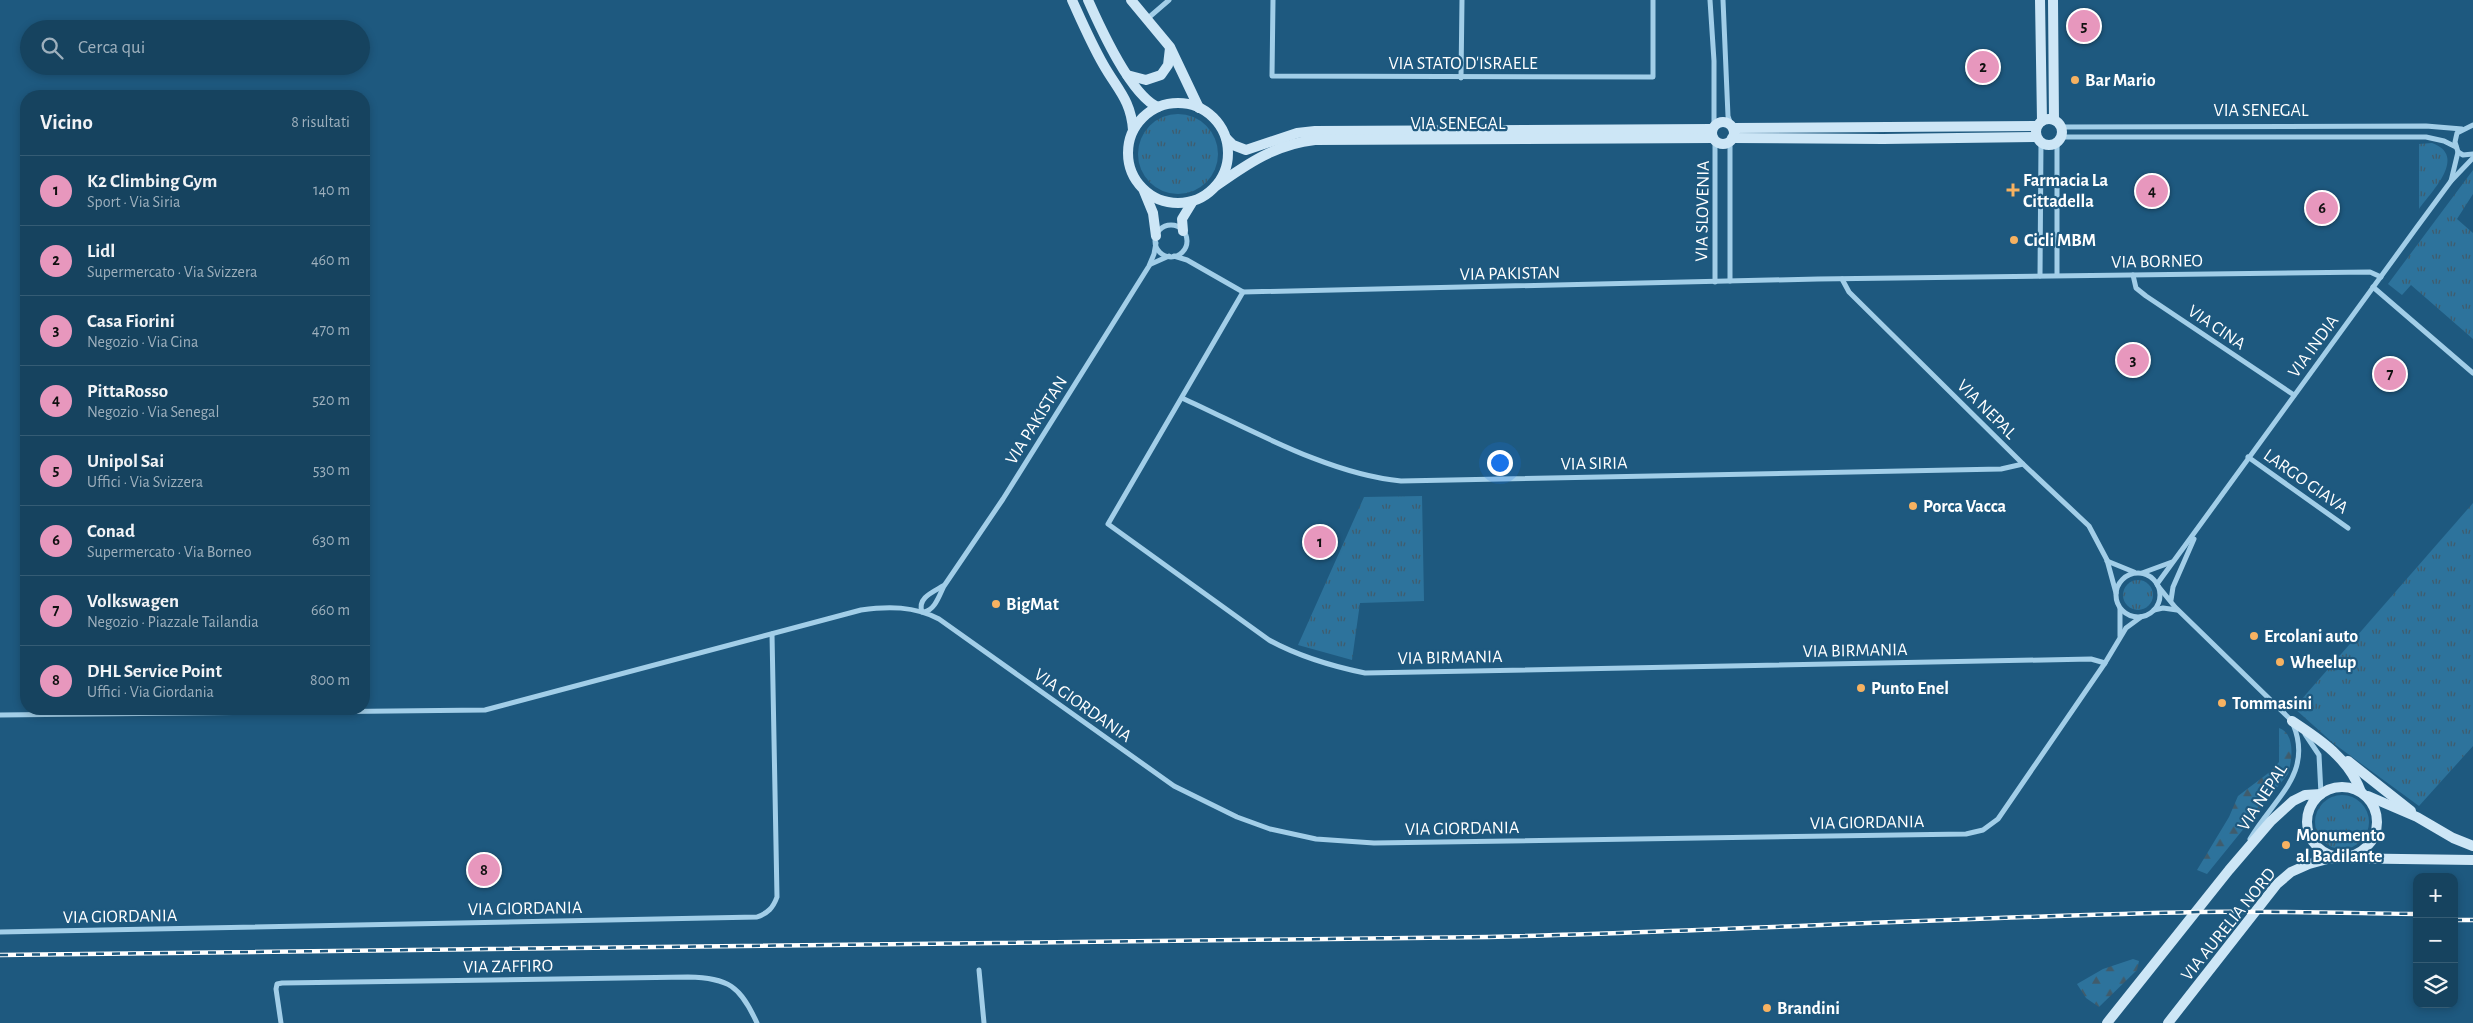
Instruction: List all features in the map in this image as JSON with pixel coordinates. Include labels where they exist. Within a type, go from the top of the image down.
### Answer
[{"type":"main road","points":[[1072,0],[1100,58],[1130,105],[1133,130]]},
{"type":"main road","points":[[1088,0],[1100,28],[1127,75],[1142,96],[1158,107]]},
{"type":"main road","points":[[1130,0],[1170,46],[1199,108]]},
{"type":"main road","points":[[2040,0],[2039,131],[2049,145],[2058,131],[2053,0]]},
{"type":"main road","points":[[1127,75],[1146,80],[1161,75],[1168,65],[1170,46]]},
{"type":"main road","points":[[1174,103],[1182,92],[1183,74]]},
{"type":"main road","points":[[1143,190],[1162,201],[1183,204],[1193,201],[1216,186],[1227,163],[1226,138],[1216,120],[1199,108],[1174,103],[1158,107],[1144,117],[1133,130],[1129,141],[1128,159],[1135,180],[1143,190],[1153,213],[1156,239]]},
{"type":"main road","points":[[1731,133],[1722,122],[1714,134],[1721,144],[1731,133],[2058,131]]},
{"type":"main road","name":"VIA SENEGAL","points":[[1226,138],[1233,145],[1246,150],[1297,133],[1315,131],[1714,134]]},
{"type":"main road","name":"VIA SENEGAL","points":[[1216,186],[1244,166],[1281,146],[1314,140],[1714,134]]},
{"type":"main road","points":[[1183,231],[1182,219],[1193,201]]},
{"type":"main road","points":[[2292,721],[2360,769],[2417,817]]},
{"type":"main road","points":[[2339,756],[2353,772],[2364,794],[2373,805],[2377,816],[2375,833],[2367,847],[2357,854],[2346,857],[2324,852],[2310,835],[2308,812],[2321,794],[2341,786],[2364,794],[2417,817],[2453,838],[2473,846]]},
{"type":"main road","name":"VIA AURELIA NORD","points":[[2108,1023],[2240,857],[2271,821],[2293,801],[2305,795],[2321,794]]},
{"type":"main road","name":"VIA AURELIA NORD","points":[[2168,1023],[2277,884],[2291,872],[2325,859],[2346,857],[2473,860]]},
{"type":"street","points":[[1147,20],[1169,0]]},
{"type":"street","name":"VIA STATO D'ISRAELE","points":[[1272,0],[1272,76],[1461,78],[1652,77],[1653,0]]},
{"type":"street","points":[[1461,78],[1462,0]]},
{"type":"street","name":"VIA SLOVENIA","points":[[1710,0],[1716,116],[1714,134],[1715,282]]},
{"type":"street","name":"VIA SLOVENIA","points":[[1723,0],[1728,116],[1731,133],[1730,281]]},
{"type":"street","name":"VIA SENEGAL","points":[[2058,131],[2426,126],[2462,128],[2473,125]]},
{"type":"street","name":"VIA INDIA","points":[[2451,181],[2457,150],[2457,133],[2462,128]]},
{"type":"street","points":[[2039,131],[2040,276]]},
{"type":"street","points":[[2057,276],[2058,131]]},
{"type":"street","name":"VIA SENEGAL","points":[[2058,131],[2426,138],[2444,141],[2462,155],[2473,154]]},
{"type":"street","name":"VIA INDIA","points":[[2158,585],[2248,457],[2451,181],[2473,158]]},
{"type":"street","points":[[1187,260],[1184,250],[1187,240],[1183,231],[1170,225],[1162,228],[1156,239],[1160,252],[1187,260],[1243,292]]},
{"type":"street","name":"VIA PAKISTAN","points":[[936,603],[944,586],[1014,482],[1149,266],[1154,254],[1156,239]]},
{"type":"street","points":[[1149,266],[1184,250]]},
{"type":"street","name":"VIA BORNEO","points":[[1842,279],[2370,272],[2381,277]]},
{"type":"street","name":"VIA CINA","points":[[2134,275],[2136,288],[2140,292],[2294,395]]},
{"type":"street","name":"VIA PAKISTAN","points":[[1243,292],[1842,279]]},
{"type":"street","name":"VIA NEPAL","points":[[1842,279],[1849,292],[2023,464],[2089,526],[2107,560],[2120,607]]},
{"type":"street","points":[[2373,287],[2473,372]]},
{"type":"street","name":"VIA BIRMANIA","points":[[1243,292],[1108,524],[1269,640],[1292,653],[1332,666],[1365,673],[2091,658],[2105,663]]},
{"type":"street","name":"VIA SIRIA","points":[[1182,398],[1336,468],[1374,478],[1402,481],[2000,469],[2023,464]]},
{"type":"street","name":"LARGO GIAVA","points":[[2248,457],[2348,528]]},
{"type":"street","name":"VIA INDIA","points":[[2172,603],[2170,595],[2198,529]]},
{"type":"street","name":"VIA NEPAL","points":[[2107,560],[2126,571],[2147,575],[2158,585],[2178,610],[2308,737],[2319,755],[2321,794]]},
{"type":"street","name":"VIA INDIA","points":[[2139,573],[2174,560]]},
{"type":"street","points":[[2116,593],[2126,577],[2139,573]]},
{"type":"street","points":[[2154,610],[2160,599],[2158,585]]},
{"type":"street","name":"VIA PAKISTAN","points":[[905,608],[915,606],[944,586]]},
{"type":"street","points":[[922,600],[920,607],[922,612],[928,611],[936,603]]},
{"type":"street","points":[[936,603],[939,619]]},
{"type":"street","name":"VIA GIORDANIA","points":[[370,711],[484,710],[861,610],[882,607],[905,608],[939,619],[1174,786],[1237,817],[1270,829],[1316,839],[1374,844],[1974,833],[1983,830],[1998,819],[2105,663],[2120,636],[2126,628],[2141,617]]},
{"type":"street","points":[[2120,607],[2129,615],[2141,617],[2154,610],[2164,608],[2178,610]]},
{"type":"street","name":"VIA GIORDANIA","points":[[2120,607],[2120,636]]},
{"type":"street","name":"VIA GIORDANIA","points":[[0,932],[757,917],[764,914],[774,904],[776,897],[772,634]]},
{"type":"street","name":"VIA GIORDANIA","points":[[0,715],[20,715]]},
{"type":"street","name":"VIA NEPAL","points":[[2240,857],[2259,824],[2292,781],[2299,766],[2300,744],[2292,721]]},
{"type":"street","points":[[979,970],[984,1023]]},
{"type":"street","name":"VIA ZAFFIRO","points":[[282,1023],[276,989],[277,984],[282,983],[688,977],[710,978],[730,984],[747,1000],[757,1023]]},
{"type":"green space","points":[[1178,114],[1193,117],[1206,126],[1215,139],[1218,154],[1215,169],[1206,182],[1193,191],[1178,194],[1163,191],[1150,182],[1141,169],[1138,154],[1141,139],[1150,126],[1163,117]]},
{"type":"green space","points":[[2432,143],[2442,149],[2447,156],[2447,165],[2438,184],[2419,209],[2419,144]]},
{"type":"green space","points":[[2473,170],[2473,194],[2457,219],[2473,233],[2473,339],[2411,285],[2402,295],[2388,284]]},
{"type":"green space","points":[[1422,496],[1424,601],[1360,603],[1352,660],[1298,645],[1364,497]]},
{"type":"green space","points":[[2473,503],[2473,746],[2419,806],[2333,743],[2294,708]]},
{"type":"green space","points":[[2138,580],[2149,584],[2153,595],[2149,606],[2138,610],[2127,606],[2123,595],[2127,584]]},
{"type":"green space","points":[[2279,728],[2288,736],[2290,742],[2291,762],[2288,774],[2207,874],[2197,870],[2229,817],[2238,796],[2271,771],[2279,762]]},
{"type":"green space","points":[[2337,795],[2347,795],[2357,799],[2365,807],[2369,822],[2365,837],[2357,845],[2347,849],[2337,849],[2327,845],[2319,837],[2315,827],[2315,817],[2319,807],[2327,799]]},
{"type":"green space","points":[[2133,959],[2139,961],[2137,970],[2099,1007],[2086,998],[2077,984],[2103,969]]},
{"type":"railway","points":[[0,955],[1489,937],[2198,912],[2413,914]]},
{"type":"railway","points":[[2458,920],[2473,920]]},
{"type":"place","name":"Unipol Sai","points":[[2084,26]]},
{"type":"place","name":"Lidl","points":[[1983,67]]},
{"type":"place","name":"Bar Mario","points":[[2075,80]]},
{"type":"place","name":"Farmacia La Cittadella","points":[[2013,190]]},
{"type":"place","name":"PittaRosso","points":[[2152,191]]},
{"type":"place","name":"Conad","points":[[2322,208]]},
{"type":"place","name":"Cicli MBM","points":[[2014,240]]},
{"type":"place","name":"Casa Fiorini","points":[[2133,360]]},
{"type":"place","name":"Volkswagen","points":[[2390,374]]},
{"type":"place","name":"Porca Vacca","points":[[1913,506]]},
{"type":"place","name":"K2 Climbing Gym","points":[[1320,542]]},
{"type":"place","name":"BigMat","points":[[996,604]]},
{"type":"place","name":"Ercolani auto","points":[[2254,636]]},
{"type":"place","name":"Wheelup","points":[[2280,662]]},
{"type":"place","name":"Punto Enel","points":[[1861,688]]},
{"type":"place","name":"Tommasini","points":[[2222,703]]},
{"type":"place","name":"Monumento al Badilante","points":[[2286,845]]},
{"type":"place","name":"DHL Service Point","points":[[484,870]]},
{"type":"place","name":"Brandini","points":[[1767,1008]]}]
